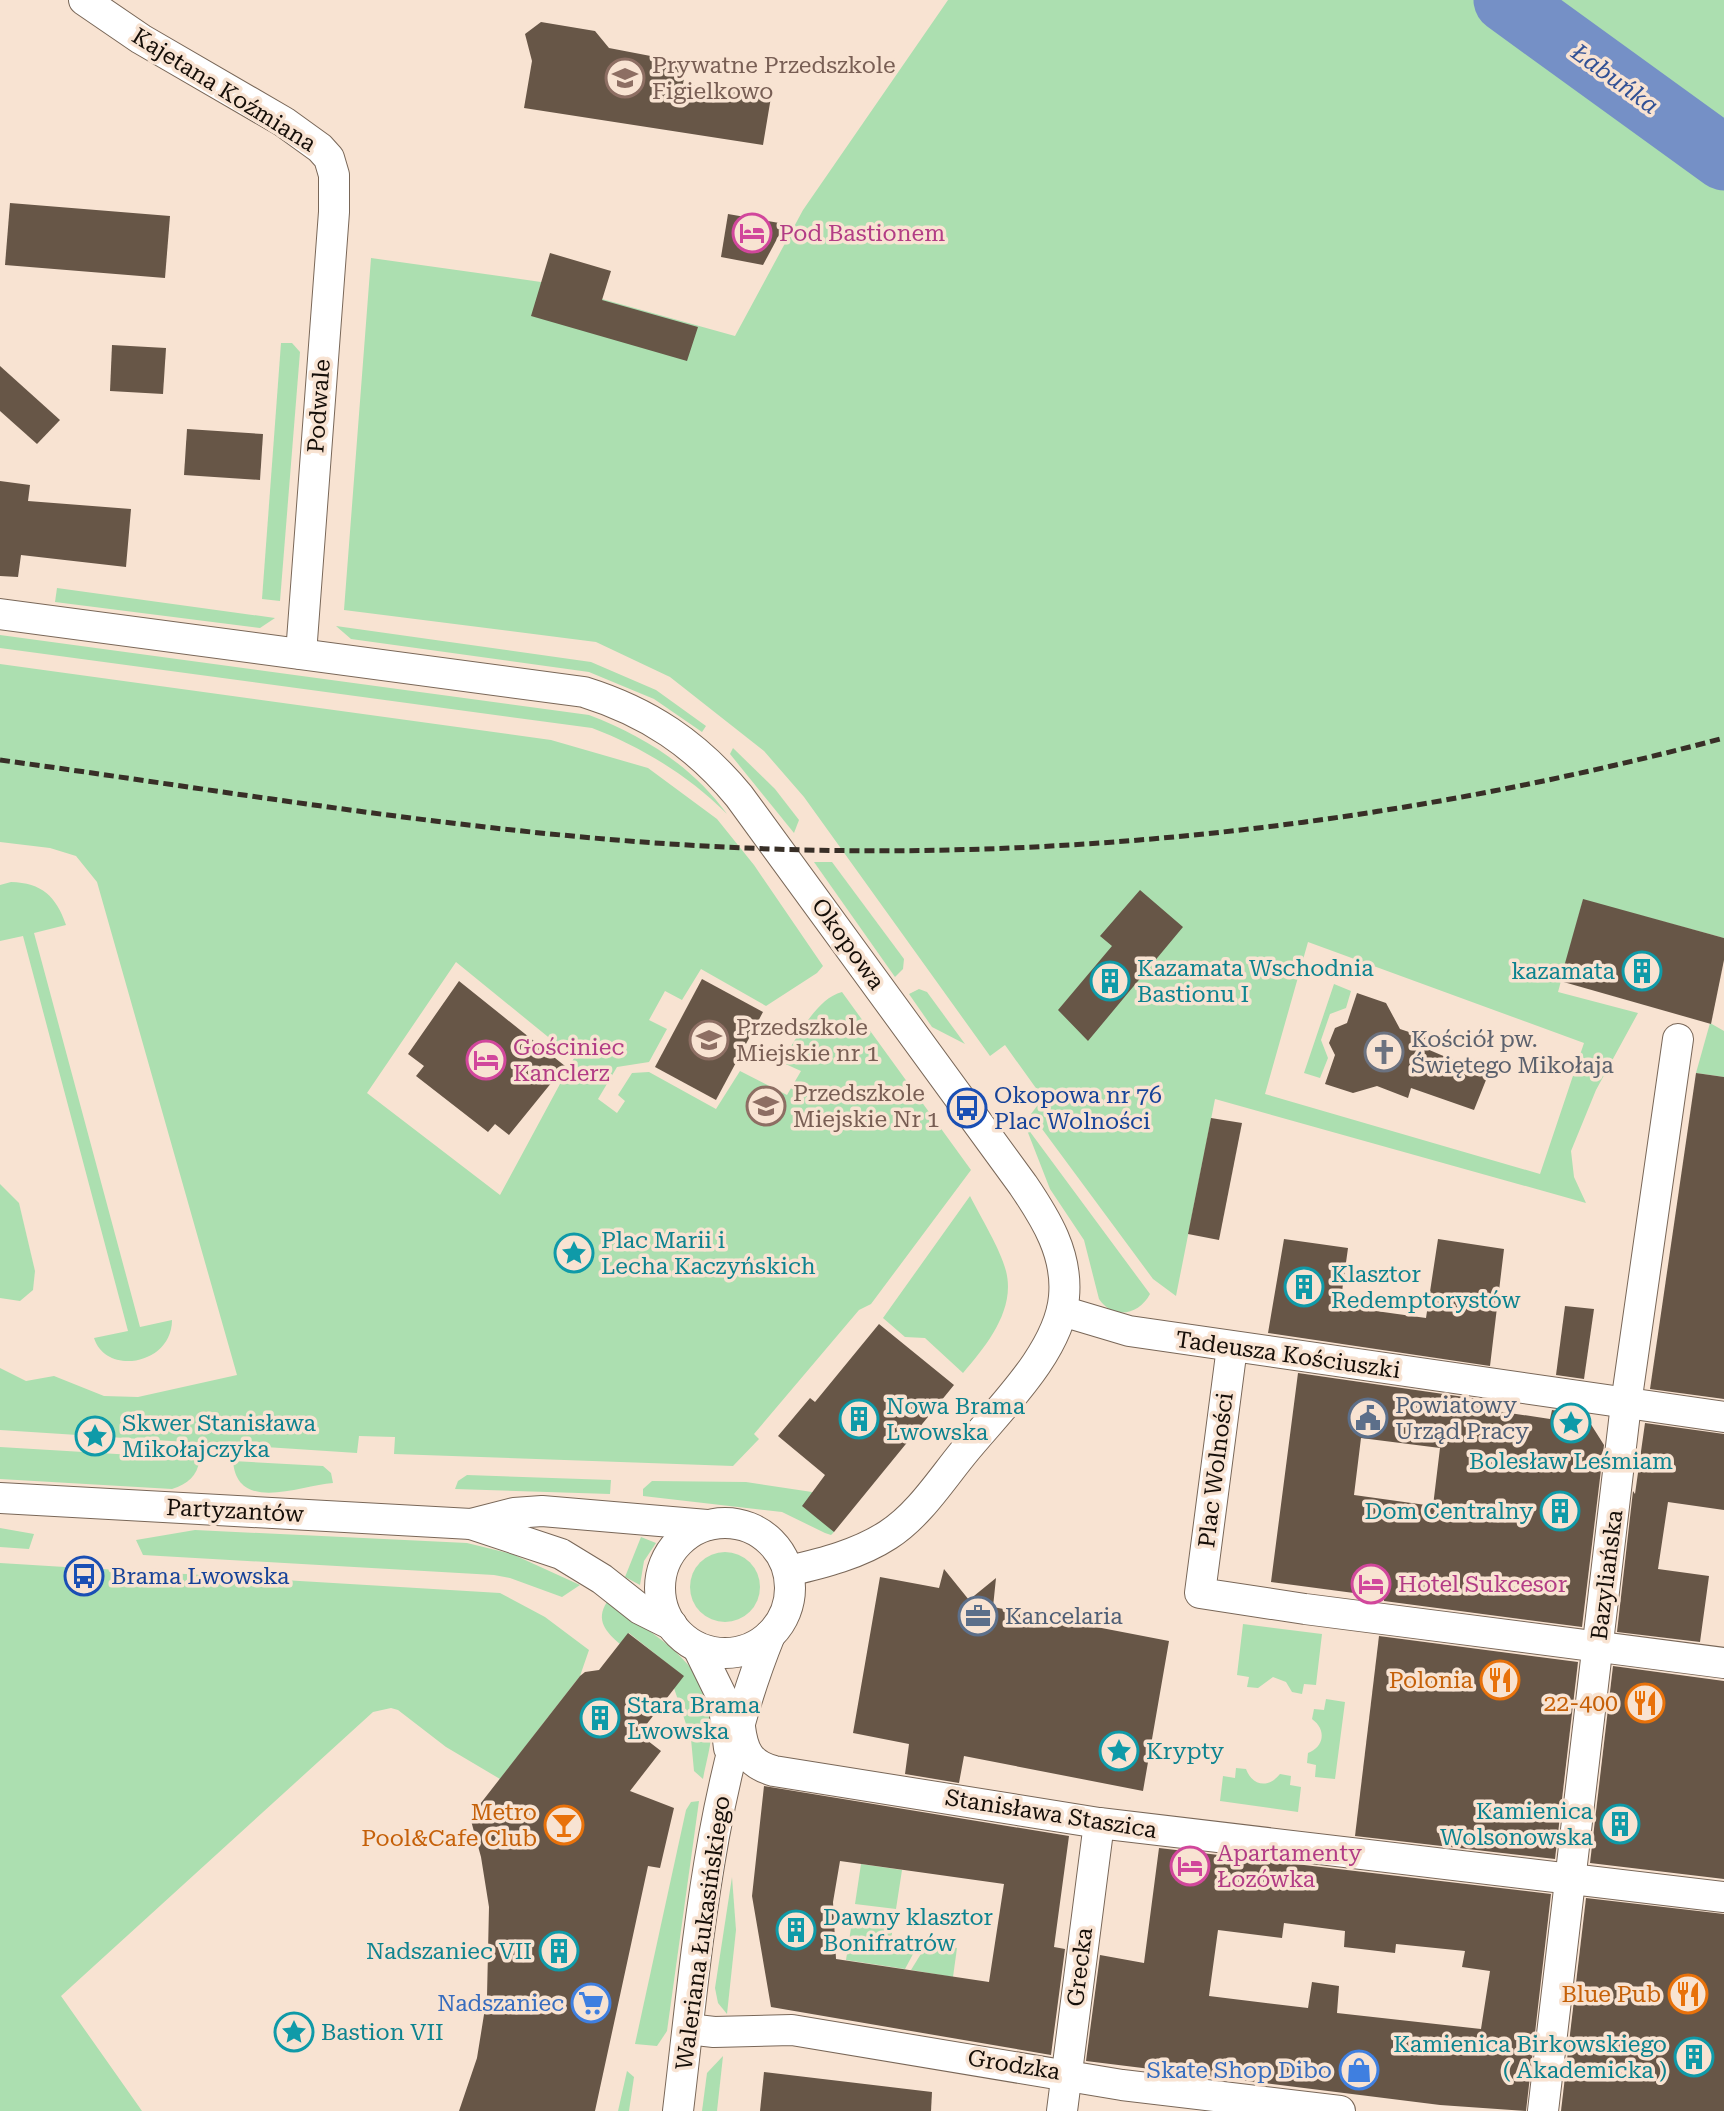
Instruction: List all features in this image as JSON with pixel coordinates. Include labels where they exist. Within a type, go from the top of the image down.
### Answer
[{"type":"street","name":"Kajetana Koźmiana","points":[[84,0],[168,56],[284,122],[320,148],[329,158]]},
{"type":"street","name":"Podwale","points":[[301,654],[334,212],[334,175],[329,158]]},
{"type":"street","name":"Okopowa","points":[[0,614],[584,692],[641,713],[693,746],[723,777],[760,822],[1023,1185],[1048,1226],[1064,1265],[1062,1311],[1048,1343],[1024,1378],[901,1525],[856,1551],[789,1571]]},
{"type":"street","name":"Bazyliańska","points":[[1543,2111],[1626,1404],[1678,1039]]},
{"type":"street","name":"Tadeusza Kościuszki","points":[[1062,1311],[1129,1331],[1724,1417]]},
{"type":"street","name":"Plac Wolności","points":[[1232,1347],[1200,1592],[1305,1609],[1598,1646]]},
{"type":"street","name":"Partyzantów","points":[[0,1498],[471,1524],[561,1554],[602,1579],[640,1609],[671,1625]]},
{"type":"street","name":"Partyzantów","points":[[471,1524],[514,1513],[542,1511],[707,1525]]},
{"type":"street","points":[[741,1524],[757,1531],[777,1548],[789,1571],[788,1605],[781,1622],[771,1635],[755,1646],[736,1653],[717,1653],[698,1648],[671,1625],[660,1592],[667,1558],[691,1532],[707,1525],[741,1524]]},
{"type":"street","name":"Waleriana Łukasińskiego","points":[[678,2111],[730,1755],[771,1635]]},
{"type":"street","points":[[1598,1646],[1724,1663]]},
{"type":"street","name":"Waleriana Łukasińskiego","points":[[698,1648],[723,1699],[730,1755]]},
{"type":"street","name":"Stanisława Staszica","points":[[740,1727],[742,1746],[758,1766],[1099,1823],[1724,1897]]},
{"type":"street","name":"Grecka","points":[[1062,2111],[1099,1823]]},
{"type":"street","name":"Grodzka","points":[[688,2029],[714,2032],[792,2030],[1122,2085],[1340,2111]]},
{"type":"green space","points":[[948,0],[1724,0],[1724,938],[1583,900],[1558,992],[1638,1013],[1596,1090],[1571,1151],[1574,1177],[1586,1203],[1215,1099],[1176,1296],[1153,1279],[1031,1114],[1043,1098],[1005,1045],[990,1056],[804,797],[764,751],[670,677],[596,642],[344,610],[371,258],[541,282],[735,336],[803,210]],"holes":[[[1308,942],[1584,1043],[1540,1174],[1265,1094]]]},
{"type":"green space","points":[[281,343],[292,343],[300,352],[280,601],[262,599]]},
{"type":"green space","points":[[57,588],[275,618],[260,628],[55,602]]},
{"type":"green space","points":[[336,626],[591,662],[656,690],[706,726],[702,732],[654,699],[589,672],[351,639]]},
{"type":"green space","points":[[0,635],[589,715],[666,754],[698,781],[727,814],[697,787],[664,764],[629,744],[592,728],[0,648]]},
{"type":"green space","points":[[0,664],[551,740],[648,768],[717,819],[754,865],[823,966],[817,973],[766,1006],[701,969],[682,1000],[665,991],[649,1020],[667,1029],[649,1062],[617,1067],[598,1099],[617,1113],[625,1101],[618,1095],[632,1073],[649,1072],[716,1109],[740,1071],[787,1095],[801,1071],[781,1062],[815,1011],[832,996],[842,992],[971,1170],[871,1304],[859,1310],[754,1434],[759,1439],[733,1466],[394,1454],[395,1437],[359,1436],[357,1453],[0,1430],[0,1368],[26,1381],[54,1376],[104,1396],[138,1397],[237,1375],[97,882],[76,856],[50,848],[0,842]],"holes":[[[456,962],[574,1058],[500,1195],[367,1093]]]},
{"type":"green space","points":[[733,748],[775,789],[799,820],[794,833],[730,754]]},
{"type":"green space","points":[[814,862],[832,862],[904,959],[903,969],[895,977]]},
{"type":"green space","points":[[11,882],[31,885],[46,893],[58,906],[66,925],[34,933],[140,1327],[172,1320],[169,1335],[162,1347],[138,1360],[111,1358],[101,1350],[94,1338],[128,1331],[23,936],[0,941],[0,885]]},
{"type":"green space","points":[[1334,984],[1351,991],[1346,1008],[1330,1014],[1321,1040],[1328,1058],[1320,1078],[1304,1073]]},
{"type":"green space","points":[[919,989],[927,992],[965,1044],[932,1027],[909,994]]},
{"type":"green space","points":[[1710,1023],[1724,1031],[1724,1077],[1696,1073]]},
{"type":"green space","points":[[1025,1125],[1150,1294],[1139,1307],[1118,1312],[1105,1306],[1099,1299],[1084,1240],[1050,1189]]},
{"type":"green space","points":[[0,1184],[19,1203],[35,1271],[33,1290],[20,1301],[0,1298]]},
{"type":"green space","points":[[970,1196],[999,1253],[1008,1285],[1007,1300],[997,1326],[963,1373],[925,1338],[905,1337],[883,1318]]},
{"type":"green space","points":[[0,1447],[200,1459],[191,1478],[172,1489],[0,1479]]},
{"type":"green space","points":[[233,1461],[323,1466],[331,1473],[333,1483],[272,1493],[258,1492],[246,1487],[237,1477]]},
{"type":"green space","points":[[467,1475],[611,1480],[610,1494],[455,1489],[458,1481]]},
{"type":"green space","points":[[652,1481],[746,1482],[812,1492],[834,1532],[831,1535],[825,1533],[782,1512],[643,1496],[643,1489]]},
{"type":"green space","points":[[0,1528],[34,1534],[29,1549],[0,1547]]},
{"type":"green space","points":[[195,1530],[467,1543],[512,1554],[580,1585],[562,1597],[494,1575],[143,1555],[136,1540]]},
{"type":"green space","points":[[641,1537],[656,1543],[644,1561],[640,1585],[625,1577]]},
{"type":"green space","points":[[732,1552],[745,1558],[754,1567],[758,1573],[758,1601],[750,1612],[739,1620],[718,1622],[700,1612],[692,1601],[690,1580],[700,1562],[711,1554]]},
{"type":"green space","points":[[0,1563],[65,1567],[65,1584],[101,1586],[102,1569],[500,1593],[545,1617],[589,1650],[580,1676],[500,1779],[446,1747],[398,1710],[391,1708],[373,1712],[61,1996],[142,2111],[0,2111]]},
{"type":"green space","points":[[607,1602],[660,1638],[690,1667],[702,1684],[709,1703],[712,1725],[703,1779],[694,1771],[691,1739],[674,1688],[683,1676],[629,1633],[620,1644],[602,1620]]},
{"type":"green space","points":[[1243,1624],[1322,1634],[1316,1685],[1304,1684],[1302,1694],[1292,1692],[1286,1682],[1273,1677],[1258,1688],[1247,1687],[1249,1677],[1237,1675]]},
{"type":"green space","points":[[1326,1699],[1345,1702],[1335,1779],[1315,1777],[1316,1765],[1307,1763],[1308,1753],[1317,1747],[1322,1738],[1320,1728],[1312,1719],[1314,1709],[1324,1710]]},
{"type":"green space","points":[[1236,1768],[1246,1769],[1253,1779],[1262,1784],[1271,1782],[1280,1774],[1291,1776],[1290,1785],[1301,1787],[1298,1812],[1220,1801],[1223,1776],[1235,1778]]},
{"type":"green space","points":[[699,1801],[667,2031],[657,2046],[635,2044],[686,1810],[691,1802]]},
{"type":"green space","points":[[861,1864],[902,1870],[896,1909],[855,1904]]},
{"type":"green space","points":[[732,1877],[736,1930],[727,2014],[718,2003],[715,1988]]},
{"type":"green space","points":[[853,1915],[894,1922],[891,1939],[919,1943],[905,1969],[846,1960]]},
{"type":"green space","points":[[927,1944],[957,1948],[953,1977],[911,1970]]},
{"type":"green space","points":[[723,2056],[717,2111],[702,2111],[707,2073]]},
{"type":"green space","points":[[627,2071],[634,2077],[629,2111],[618,2111]]},
{"type":"building","points":[[541,22],[595,31],[609,48],[687,63],[683,84],[771,97],[763,145],[524,108],[532,61],[525,34]]},
{"type":"building","points":[[10,203],[170,216],[165,278],[5,265]]},
{"type":"building","points":[[728,214],[785,224],[763,265],[721,257]]},
{"type":"building","points":[[550,253],[611,271],[602,300],[698,327],[687,361],[531,316]]},
{"type":"building","points":[[112,345],[166,348],[163,394],[110,391]]},
{"type":"building","points":[[0,366],[60,420],[37,444],[0,411]]},
{"type":"building","points":[[187,429],[263,434],[260,480],[184,475]]},
{"type":"building","points":[[0,481],[30,485],[28,501],[131,509],[126,567],[21,555],[18,577],[0,576]]},
{"type":"building","name":"Kazamata Wschodnia Bastionu I","points":[[1140,890],[1183,927],[1088,1041],[1058,1010],[1112,946],[1100,936]]},
{"type":"building","name":"kazamata","points":[[1583,899],[1724,938],[1724,960],[1711,1024],[1560,981]]},
{"type":"building","name":"Przedszkole Miejskie nr 1","points":[[702,979],[763,1012],[716,1100],[655,1067]]},
{"type":"building","name":"Gościniec Kanclerz","points":[[459,981],[565,1066],[509,1135],[495,1124],[488,1132],[416,1076],[424,1066],[408,1054]]},
{"type":"building","name":"Kościół pw. Świętego Mikołaja","points":[[1357,993],[1386,1003],[1400,1029],[1430,1039],[1427,1049],[1488,1075],[1474,1110],[1411,1088],[1408,1098],[1377,1086],[1353,1093],[1325,1084],[1335,1055],[1329,1043],[1335,1028],[1347,1023]]},
{"type":"building","points":[[1696,1073],[1724,1077],[1724,1399],[1650,1389]]},
{"type":"building","points":[[1211,1118],[1242,1123],[1219,1240],[1188,1234]]},
{"type":"building","points":[[1284,1239],[1348,1248],[1340,1306],[1426,1318],[1438,1239],[1504,1249],[1490,1366],[1268,1333]]},
{"type":"building","points":[[1565,1306],[1594,1309],[1584,1379],[1556,1375]]},
{"type":"building","name":"Nowa Brama Lwowska","points":[[879,1324],[954,1385],[834,1532],[802,1506],[825,1475],[778,1436],[810,1398],[815,1402]]},
{"type":"building","points":[[1298,1373],[1485,1400],[1483,1409],[1550,1419],[1552,1410],[1585,1415],[1604,1445],[1582,1627],[1384,1601],[1384,1597],[1271,1582]],"holes":[[[1361,1438],[1440,1448],[1433,1506],[1354,1495]]]},
{"type":"building","points":[[1645,1423],[1724,1434],[1724,1510],[1668,1502],[1658,1569],[1709,1576],[1700,1642],[1617,1632],[1633,1491],[1635,1494]]},
{"type":"building","points":[[944,1569],[969,1600],[996,1578],[993,1607],[1169,1641],[1143,1791],[964,1756],[959,1783],[905,1774],[909,1744],[853,1733],[880,1577],[939,1588]]},
{"type":"building","name":"Nadszaniec VII","points":[[628,1633],[684,1676],[639,1734],[661,1751],[630,1791],[674,1808],[660,1868],[648,1866],[595,2111],[459,2111],[477,2058],[487,1996],[489,1907],[481,1857],[470,1817],[580,1676],[585,1672],[599,1670]]},
{"type":"building","points":[[1379,1636],[1578,1662],[1555,1859],[1355,1836]]},
{"type":"building","points":[[1613,1666],[1724,1681],[1724,1879],[1590,1863]]},
{"type":"building","name":"Dawny klasztor Bonifratrów","points":[[764,1786],[1069,1836],[1054,1947],[1065,1949],[1051,2055],[771,2007],[752,1896]],"holes":[[[840,1861],[1004,1884],[989,1982],[836,1959],[833,1902]]]},
{"type":"building","points":[[1159,1848],[1551,1894],[1526,2111],[1440,2105],[1086,2061],[1100,1955],[1144,1963]],"holes":[[[1284,1923],[1345,1931],[1344,1947],[1395,1953],[1396,1944],[1465,1951],[1462,1967],[1490,1971],[1481,2029],[1337,2013],[1339,1986],[1312,1982],[1308,2008],[1209,1996],[1218,1930],[1282,1938]]]},
{"type":"building","points":[[1586,1898],[1724,1914],[1724,2111],[1561,2111]]},
{"type":"building","points":[[764,2072],[932,2092],[931,2111],[760,2111]]},
{"type":"waterway","name":"Łabuńka","points":[[1506,0],[1724,158]]},
{"type":"railway","points":[[0,760],[373,813],[559,835],[746,848],[870,851],[994,849],[1117,842],[1362,814],[1604,768],[1724,738]]},
{"type":"place","name":"Prywatne Przedszkole Figielkowo","points":[[625,78]]},
{"type":"place","name":"Pod Bastionem","points":[[752,233]]},
{"type":"place","name":"kazamata","points":[[1642,971]]},
{"type":"place","name":"Kazamata Wschodnia Bastionu I","points":[[1110,981]]},
{"type":"place","name":"Przedszkole Miejskie nr 1","points":[[709,1040]]},
{"type":"place","name":"Kościół pw. Świętego Mikołaja","points":[[1384,1052]]},
{"type":"place","name":"Gościniec Kanclerz","points":[[486,1060]]},
{"type":"place","name":"Przedszkole Miejskie Nr 1","points":[[766,1106]]},
{"type":"place","name":"Okopowa nr 76 Plac Wolności","points":[[967,1108]]},
{"type":"place","name":"Plac Marii i Lecha Kaczyńskich","points":[[574,1253]]},
{"type":"place","name":"Klasztor Redemptorystów","points":[[1304,1287]]},
{"type":"place","name":"Powiatowy Urząd Pracy","points":[[1368,1418]]},
{"type":"place","name":"Nowa Brama Lwowska","points":[[859,1419]]},
{"type":"place","name":"Bolesław Leśmiam","points":[[1571,1423]]},
{"type":"place","name":"Skwer Stanisława Mikołajczyka","points":[[95,1436]]},
{"type":"place","name":"Dom Centralny","points":[[1560,1511]]},
{"type":"place","name":"Brama Lwowska","points":[[84,1576]]},
{"type":"place","name":"Hotel Sukcesor","points":[[1371,1584]]},
{"type":"place","name":"Kancelaria","points":[[978,1616]]},
{"type":"place","name":"Polonia","points":[[1500,1680]]},
{"type":"place","name":"22-400","points":[[1645,1703]]},
{"type":"place","name":"Stara Brama Lwowska","points":[[600,1718]]},
{"type":"place","name":"Krypty","points":[[1119,1751]]},
{"type":"place","name":"Kamienica Wolsonowska","points":[[1620,1824]]},
{"type":"place","name":"Metro Pool&Cafe Club","points":[[564,1825]]},
{"type":"place","name":"Apartamenty Łozówka","points":[[1190,1866]]},
{"type":"place","name":"Dawny klasztor Bonifratrów","points":[[796,1930]]},
{"type":"place","name":"Nadszaniec VII","points":[[559,1951]]},
{"type":"place","name":"Blue Pub","points":[[1688,1994]]},
{"type":"place","name":"Nadszaniec","points":[[591,2003]]},
{"type":"place","name":"Bastion VII","points":[[294,2032]]},
{"type":"place","name":"Kamienica Birkowskiego ( Akademicka )","points":[[1694,2057]]},
{"type":"place","name":"Skate Shop Dibo","points":[[1359,2070]]}]
